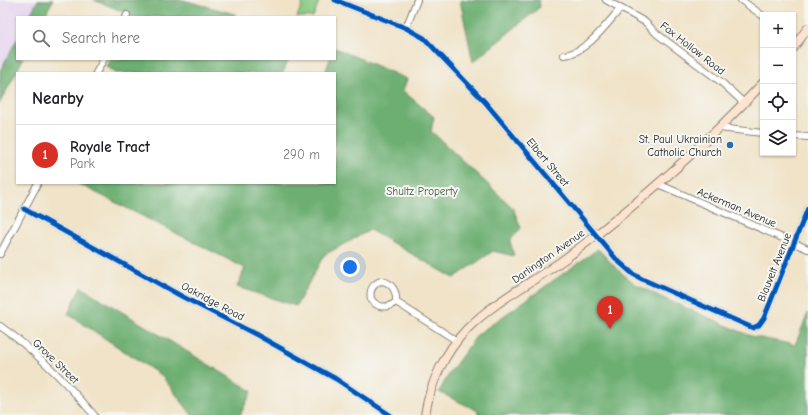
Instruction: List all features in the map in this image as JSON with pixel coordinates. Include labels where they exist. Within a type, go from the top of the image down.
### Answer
[{"type":"main road","points":[[796,41],[808,28]]},
{"type":"main road","name":"Darlington Avenue","points":[[425,415],[430,392],[443,362],[457,341],[476,322],[500,302],[560,262],[596,235],[658,184],[719,128],[762,84]]},
{"type":"street","name":"Elbert Street","points":[[335,0],[406,28],[424,38],[485,102],[617,260],[642,279],[753,328]]},
{"type":"street","points":[[406,28],[417,0]]},
{"type":"street","name":"Fox Hollow Road","points":[[606,0],[645,22],[657,34],[720,81],[744,103]]},
{"type":"street","points":[[741,0],[760,14]]},
{"type":"street","points":[[564,55],[572,54],[581,49],[620,9]]},
{"type":"street","points":[[97,72],[103,60]]},
{"type":"street","points":[[719,128],[760,134]]},
{"type":"street","points":[[796,136],[808,137]]},
{"type":"street","points":[[0,254],[37,184]]},
{"type":"street","name":"Ackerman Avenue","points":[[658,184],[808,249]]},
{"type":"street","name":"Blauvelt Avenue","points":[[753,328],[759,325],[764,318],[808,208]]},
{"type":"street","name":"Oakridge Road","points":[[24,209],[336,379],[390,415]]},
{"type":"street","points":[[381,281],[388,283],[396,292],[396,302],[388,307],[378,306],[371,299],[370,290],[376,283],[381,281]]},
{"type":"street","points":[[396,302],[457,341]]},
{"type":"street","name":"Grove Street","points":[[0,326],[48,365],[74,391],[94,415]]},
{"type":"shaded area","points":[[0,0],[38,0],[30,16],[16,16],[16,41],[0,71]]},
{"type":"green space","points":[[38,0],[53,0],[45,16],[30,16]]},
{"type":"green space","points":[[94,0],[183,0],[235,14],[235,16],[132,16]]},
{"type":"green space","points":[[304,0],[319,1],[313,16],[297,16]]},
{"type":"green space","points":[[460,0],[539,0],[540,7],[473,62]]},
{"type":"green space","points":[[16,41],[16,60],[22,60],[0,103],[0,71]]},
{"type":"green space","name":"Shultz Property","points":[[336,48],[407,79],[403,91],[434,117],[431,131],[513,208],[521,228],[510,241],[514,256],[493,251],[454,278],[370,230],[324,255],[296,306],[237,287],[245,268],[79,184],[336,184],[336,72],[325,72],[330,60],[336,60]]},
{"type":"green space","points":[[109,60],[289,60],[283,72],[115,72],[106,66]]},
{"type":"green space","points":[[598,249],[617,269],[635,284],[661,297],[751,336],[795,345],[808,313],[808,415],[478,415],[478,411],[439,392],[450,372],[478,334]]},
{"type":"green space","points":[[81,287],[252,391],[240,415],[192,415],[162,376],[68,314]]},
{"type":"cycle path","points":[[335,0],[406,28],[424,38],[485,102],[617,260],[633,274],[753,328],[759,325],[764,318],[808,208]]},
{"type":"cycle path","points":[[24,209],[336,379],[390,415]]},
{"type":"place","name":"St. Paul Ukrainian Catholic Church","points":[[730,145]]},
{"type":"place","name":"Royale Tract","points":[[610,329]]}]
